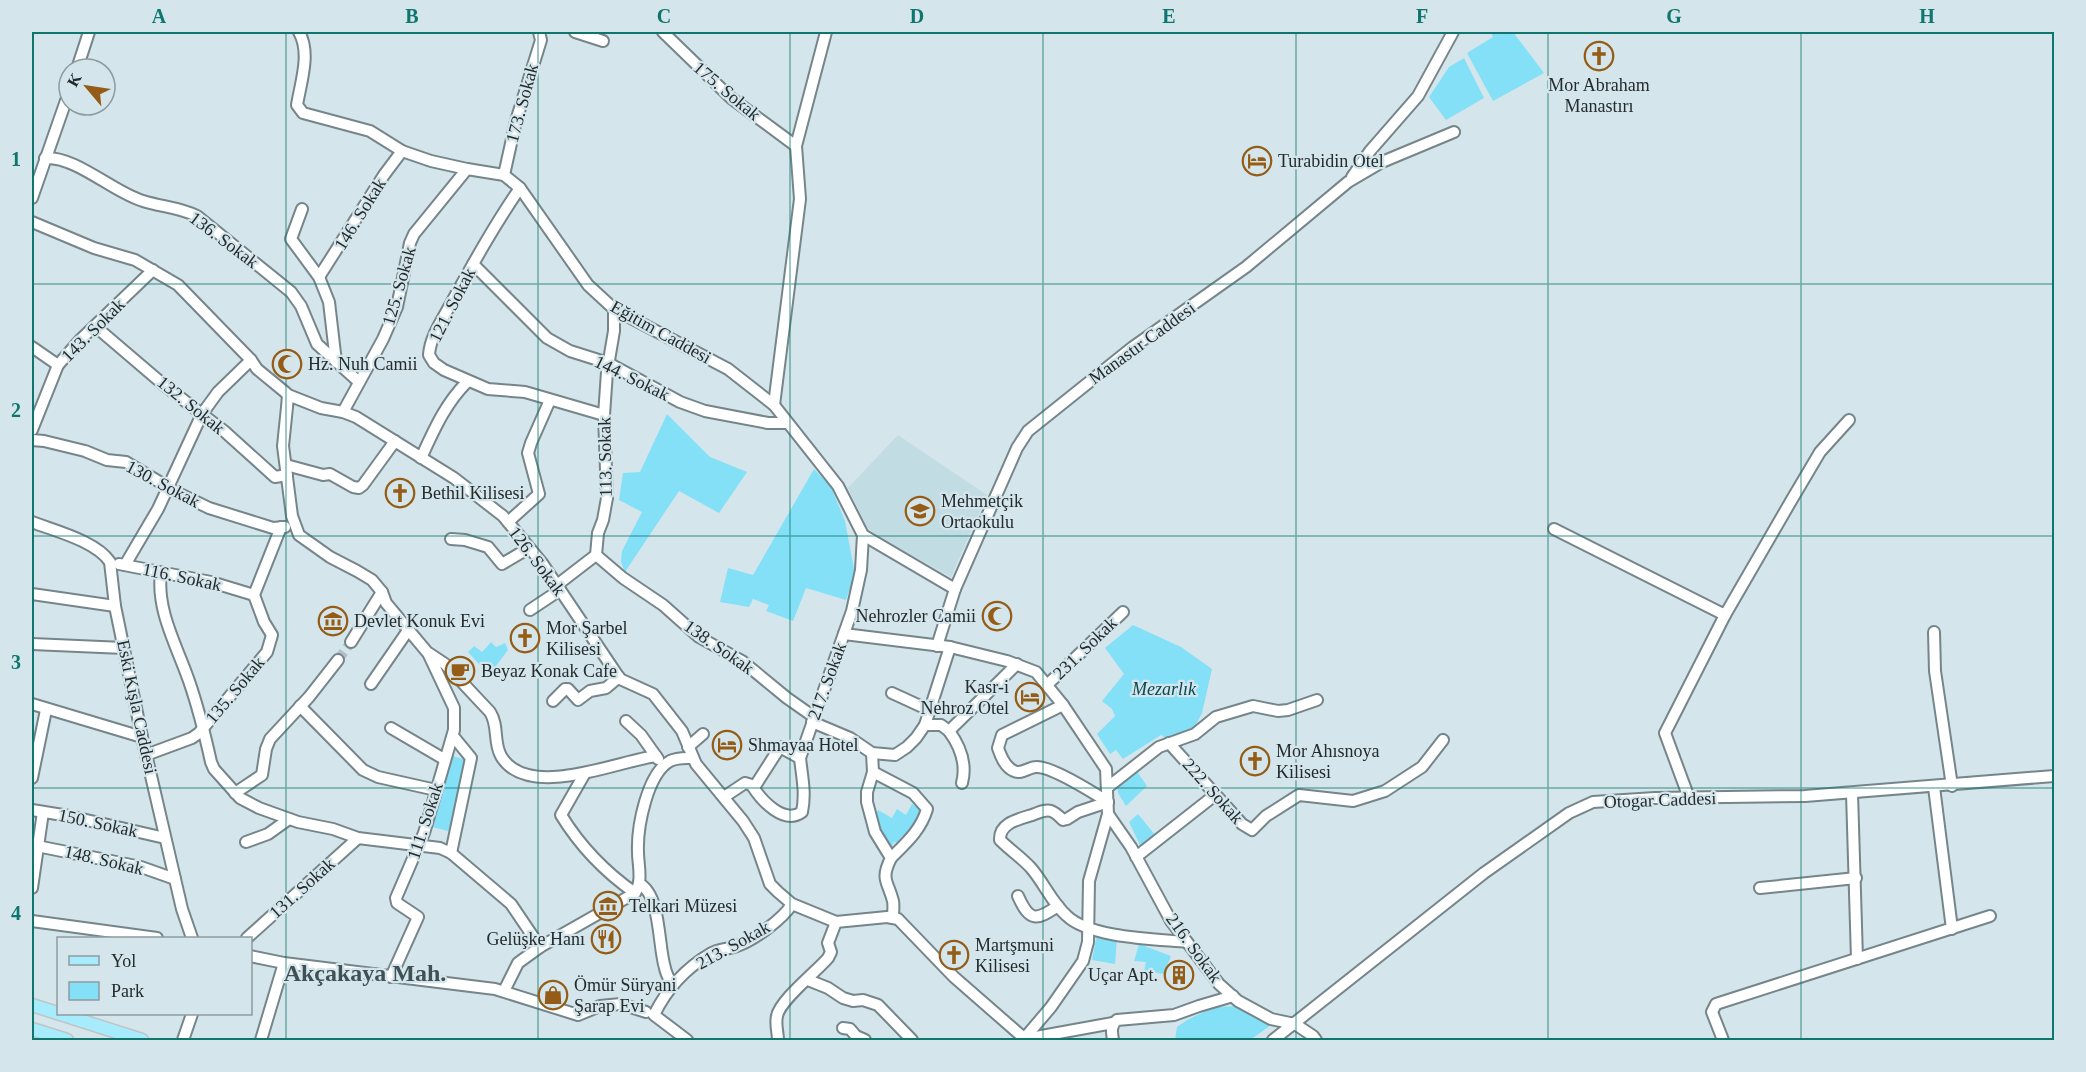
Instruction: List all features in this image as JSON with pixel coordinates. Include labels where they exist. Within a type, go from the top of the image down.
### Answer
[{"type":"main road","points":[[32,1005],[57,1013]]},
{"type":"main road","points":[[63,1015],[142,1041]]},
{"type":"main road","points":[[32,1029],[67,1041]]},
{"type":"street","points":[[81,57],[89,32]]},
{"type":"street","name":"Eğitim Caddesi","points":[[299,32],[306,43],[297,105],[303,113],[370,131],[402,151],[431,161],[504,175],[520,188],[588,285],[614,309],[728,369],[774,405],[838,486],[863,535]]},
{"type":"street","name":"173. Sokak","points":[[504,175],[516,121],[541,40],[539,32]]},
{"type":"street","points":[[575,32],[603,41]]},
{"type":"street","name":"175. Sokak","points":[[663,32],[731,98],[796,146]]},
{"type":"street","points":[[774,405],[800,199],[796,146],[826,32]]},
{"type":"street","points":[[1348,182],[1370,151],[1418,96],[1454,32]]},
{"type":"street","points":[[32,198],[60,117]]},
{"type":"street","name":"Manastır Caddesi","points":[[937,646],[955,589],[1017,448],[1028,431],[1133,347],[1246,267],[1348,182],[1382,162],[1454,132]]},
{"type":"street","name":"146. Sokak","points":[[319,277],[402,151]]},
{"type":"street","name":"136. Sokak","points":[[45,158],[64,160],[142,201],[185,210],[197,216],[291,292],[301,306],[317,344],[359,382]]},
{"type":"street","name":"125. Sokak","points":[[343,412],[383,339],[397,307],[410,243],[414,234],[467,169]]},
{"type":"street","name":"121. Sokak","points":[[520,188],[499,218],[473,264],[433,338],[429,355],[434,363],[467,382],[488,389],[525,392],[604,415]]},
{"type":"street","points":[[302,209],[291,239],[319,277],[329,302],[336,362]]},
{"type":"street","name":"126. Sokak","points":[[32,222],[94,248],[135,260],[178,285],[257,369],[288,395],[321,408],[343,412],[395,441],[470,489],[508,522],[559,587],[619,677],[653,694],[682,731],[693,758],[754,838],[771,884],[792,904]]},
{"type":"street","name":"144. Sokak","points":[[473,264],[547,338],[570,351],[608,363],[680,402],[705,411],[768,423],[787,423]]},
{"type":"street","name":"143. Sokak","points":[[32,430],[58,364],[153,270]]},
{"type":"street","name":"113. Sokak","points":[[596,555],[598,533],[607,498],[604,415],[608,363],[614,331],[614,309]]},
{"type":"street","name":"132. Sokak","points":[[96,327],[275,477],[286,470]]},
{"type":"street","points":[[32,347],[58,364]]},
{"type":"street","points":[[125,565],[158,509],[202,414],[218,392],[251,360]]},
{"type":"street","points":[[421,458],[440,418],[455,394],[467,382]]},
{"type":"street","points":[[288,395],[283,446],[294,526],[310,545],[372,580],[382,592],[386,603],[428,652],[448,667],[490,712],[495,722],[495,737],[501,756],[513,769],[528,775],[550,777],[585,773],[639,758],[656,756]]},
{"type":"street","points":[[508,522],[539,494],[528,453],[550,400]]},
{"type":"street","points":[[1689,798],[1665,733],[1725,615],[1820,452],[1849,420]]},
{"type":"street","name":"130. Sokak","points":[[32,440],[44,441],[107,460],[126,462],[178,493],[209,508],[273,528],[294,526]]},
{"type":"street","points":[[286,470],[330,474],[359,488],[395,441]]},
{"type":"street","points":[[32,522],[84,542],[98,550],[110,562]]},
{"type":"street","points":[[254,595],[281,527]]},
{"type":"street","points":[[1554,529],[1725,615]]},
{"type":"street","points":[[863,535],[955,589]]},
{"type":"street","name":"217. Sokak","points":[[800,758],[852,611],[861,570],[863,535]]},
{"type":"street","points":[[451,539],[465,540],[488,547],[502,564],[529,548]]},
{"type":"street","points":[[530,610],[596,555]]},
{"type":"street","name":"138. Sokak","points":[[596,555],[623,578],[663,605],[699,637],[742,661],[813,719],[850,738],[872,753]]},
{"type":"street","name":"116. Sokak","points":[[110,562],[211,582],[254,595]]},
{"type":"street","name":"Eski Kışla Caddesi","points":[[110,562],[141,737],[182,909],[191,937]]},
{"type":"street","points":[[161,573],[159,585],[161,604],[190,683],[214,769],[235,793],[248,803],[290,819],[358,838],[406,845],[418,844],[440,848],[451,853],[511,903],[540,947]]},
{"type":"street","points":[[351,642],[382,592]]},
{"type":"street","points":[[32,594],[116,606]]},
{"type":"street","name":"135. Sokak","points":[[146,754],[192,738],[267,652],[272,642],[272,635],[264,622],[254,595]]},
{"type":"street","name":"231. Sokak","points":[[1048,684],[1123,612]]},
{"type":"street","points":[[371,684],[409,629]]},
{"type":"street","points":[[1934,632],[1935,670],[1952,786]]},
{"type":"street","points":[[844,634],[950,647],[1017,664],[1036,672],[1048,684],[1106,769],[1108,814],[1089,881],[1088,942],[1083,961],[1024,1040]]},
{"type":"street","points":[[32,644],[124,648]]},
{"type":"street","points":[[891,858],[875,832],[867,802],[867,792],[873,772],[872,753],[895,755],[916,738],[925,725],[950,647]]},
{"type":"street","name":"111. Sokak","points":[[391,977],[418,922],[418,917],[395,900],[424,833],[444,759],[453,736],[454,708],[428,652]]},
{"type":"street","points":[[235,793],[262,775],[270,739],[309,697],[338,660]]},
{"type":"street","points":[[949,731],[1017,664]]},
{"type":"street","points":[[553,701],[565,688],[578,700],[590,691],[606,688],[619,677]]},
{"type":"street","points":[[892,693],[929,710]]},
{"type":"street","points":[[1108,786],[1159,747],[1195,734],[1216,717],[1253,706],[1278,711],[1288,710],[1317,700]]},
{"type":"street","points":[[32,704],[141,737]]},
{"type":"street","points":[[1063,705],[1002,735],[998,748],[1004,763],[1012,770],[1019,772],[1039,767],[1072,780],[1108,802]]},
{"type":"street","points":[[300,706],[363,770],[378,777],[436,790]]},
{"type":"street","points":[[32,778],[46,710]]},
{"type":"street","points":[[626,721],[641,735],[663,766]]},
{"type":"street","points":[[925,725],[941,724],[949,731],[960,749],[964,775],[962,783]]},
{"type":"street","points":[[391,728],[444,759]]},
{"type":"street","points":[[688,747],[703,734]]},
{"type":"street","points":[[451,853],[471,759],[453,736]]},
{"type":"street","name":"222. Sokak","points":[[1169,743],[1242,824],[1252,830],[1266,816],[1299,795],[1326,800],[1353,801],[1385,791],[1422,767],[1443,740]]},
{"type":"street","points":[[724,797],[746,783],[753,787],[761,799],[780,813],[789,817],[802,813],[805,784],[800,758],[780,747],[753,787]]},
{"type":"street","points":[[638,888],[640,817],[659,771],[663,766],[680,758],[693,758]]},
{"type":"street","points":[[873,772],[913,793],[927,809],[914,836],[891,858],[885,871],[887,887],[894,902],[893,917]]},
{"type":"street","points":[[585,773],[561,815],[591,855],[616,880],[648,891],[657,913],[659,942],[665,970],[672,986]]},
{"type":"street","name":"Otogar Caddesi","points":[[1273,1041],[1484,873],[1569,813],[1593,802],[1805,796],[2055,776]]},
{"type":"street","points":[[1934,787],[1952,929]]},
{"type":"street","points":[[1852,793],[1857,959]]},
{"type":"street","points":[[1136,857],[1215,795]]},
{"type":"street","points":[[1108,802],[1078,812],[1063,820],[1052,811],[1014,820],[1003,828],[1000,840],[1031,867],[1067,916],[1088,927],[1107,933],[1187,942]]},
{"type":"street","name":"150. Sokak","points":[[32,810],[165,838]]},
{"type":"street","points":[[32,888],[35,845],[43,812]]},
{"type":"street","name":"216. Sokak","points":[[1108,814],[1136,857],[1172,921],[1219,984],[1233,996],[1271,1019],[1295,1024],[1313,1036],[1316,1041]]},
{"type":"street","points":[[246,842],[268,834],[290,819]]},
{"type":"street","name":"131. Sokak","points":[[250,937],[358,838]]},
{"type":"street","name":"148. Sokak","points":[[35,845],[141,867],[175,879]]},
{"type":"street","points":[[1760,888],[1856,878]]},
{"type":"street","points":[[504,991],[518,963],[540,947],[638,888]]},
{"type":"street","points":[[1018,896],[1024,909],[1035,917],[1040,918],[1058,906]]},
{"type":"street","points":[[792,904],[836,922],[893,917],[898,919],[975,997],[1024,1040]]},
{"type":"street","name":"213. Sokak","points":[[650,1014],[672,986],[692,967],[713,952],[738,946],[750,940],[787,913],[792,904]]},
{"type":"street","points":[[1723,1041],[1712,1012],[1716,1004],[1990,916]]},
{"type":"street","points":[[32,921],[144,937]]},
{"type":"street","points":[[778,1041],[776,1022],[778,1011],[828,958],[831,952],[828,943],[836,922]]},
{"type":"street","points":[[252,956],[284,963],[488,988],[578,1015],[600,1006],[621,1004],[650,1014],[687,1041]]},
{"type":"street","points":[[261,1041],[284,963]]},
{"type":"street","points":[[808,980],[853,1002],[863,1000],[878,1005],[912,1041]]},
{"type":"street","points":[[1024,1040],[1113,1023],[1116,1020],[1174,1015],[1233,996]]},
{"type":"street","points":[[183,1041],[192,1015]]},
{"type":"street","points":[[1113,1023],[1113,1041]]},
{"type":"street","points":[[843,1028],[850,1029],[865,1041]]},
{"type":"shaded area","name":"Mehmetçik Ortaokulu","points":[[898,435],[987,495],[951,577],[878,536],[867,527],[848,488]]},
{"type":"green space","points":[[1491,32],[1513,32],[1544,73],[1493,101],[1467,53],[1493,37]]},
{"type":"green space","points":[[1464,58],[1484,98],[1446,120],[1429,97],[1449,67]]},
{"type":"green space","points":[[667,414],[710,457],[747,472],[719,513],[679,491],[625,572],[621,562],[622,551],[642,512],[619,500],[623,473],[640,472]]},
{"type":"green space","points":[[814,469],[831,487],[845,521],[855,574],[846,600],[806,588],[793,621],[766,611],[769,605],[753,599],[749,607],[720,602],[728,568],[753,575]]},
{"type":"green space","name":"Mezarlık","points":[[1133,625],[1181,647],[1212,669],[1202,713],[1192,732],[1169,740],[1161,735],[1123,759],[1116,750],[1110,754],[1097,734],[1115,716],[1112,709],[1102,701],[1124,674],[1105,648]]},
{"type":"green space","points":[[491,642],[496,647],[505,643],[508,650],[489,675],[468,652],[474,646],[482,652]]},
{"type":"green space","points":[[450,755],[469,761],[452,832],[432,827]]},
{"type":"green space","points":[[1136,770],[1147,786],[1126,806],[1118,793],[1117,785]]},
{"type":"green space","points":[[912,804],[923,811],[907,837],[902,836],[897,843],[894,842],[891,848],[879,833],[875,816],[878,810],[892,818],[897,809],[906,815]]},
{"type":"green space","points":[[1138,814],[1156,836],[1141,847],[1129,822]]},
{"type":"green space","points":[[1097,934],[1117,938],[1115,964],[1092,960]]},
{"type":"green space","points":[[1139,944],[1171,956],[1164,974],[1144,971],[1146,962],[1134,961]]},
{"type":"green space","points":[[1239,1006],[1274,1023],[1250,1040],[1175,1040],[1177,1027],[1187,1020],[1214,1007]]},
{"type":"tunnel","points":[[338,660],[351,642]]},
{"type":"place","name":"Mor Abraham Manastırı","points":[[1599,56]]},
{"type":"place","name":"Turabidin Otel","points":[[1257,161]]},
{"type":"place","name":"Hz. Nuh Camii","points":[[287,364]]},
{"type":"place","name":"Bethil Kilisesi","points":[[400,493]]},
{"type":"place","name":"Mehmetçik Ortaokulu","points":[[920,511]]},
{"type":"place","name":"Nehrozler Camii","points":[[997,616]]},
{"type":"place","name":"Devlet Konuk Evi","points":[[333,621]]},
{"type":"place","name":"Mor Şarbel Kilisesi","points":[[525,638]]},
{"type":"place","name":"Beyaz Konak Cafe","points":[[460,671]]},
{"type":"place","name":"Kasr-i Nehroz Otel","points":[[1030,697]]},
{"type":"place","name":"Shmayaa Hotel","points":[[727,745]]},
{"type":"place","name":"Mor Ahısnoya Kilisesi","points":[[1255,761]]},
{"type":"place","name":"Telkari Müzesi","points":[[608,906]]},
{"type":"place","name":"Gelüşke Hanı","points":[[606,939]]},
{"type":"place","name":"Martşmuni Kilisesi","points":[[954,955]]},
{"type":"place","name":"Uçar Apt.","points":[[1179,975]]},
{"type":"place","name":"Ömür Süryani Şarap Evi","points":[[553,995]]},
{"type":"district","name":"Akçakaya Mah.","points":[[365,973]]}]
